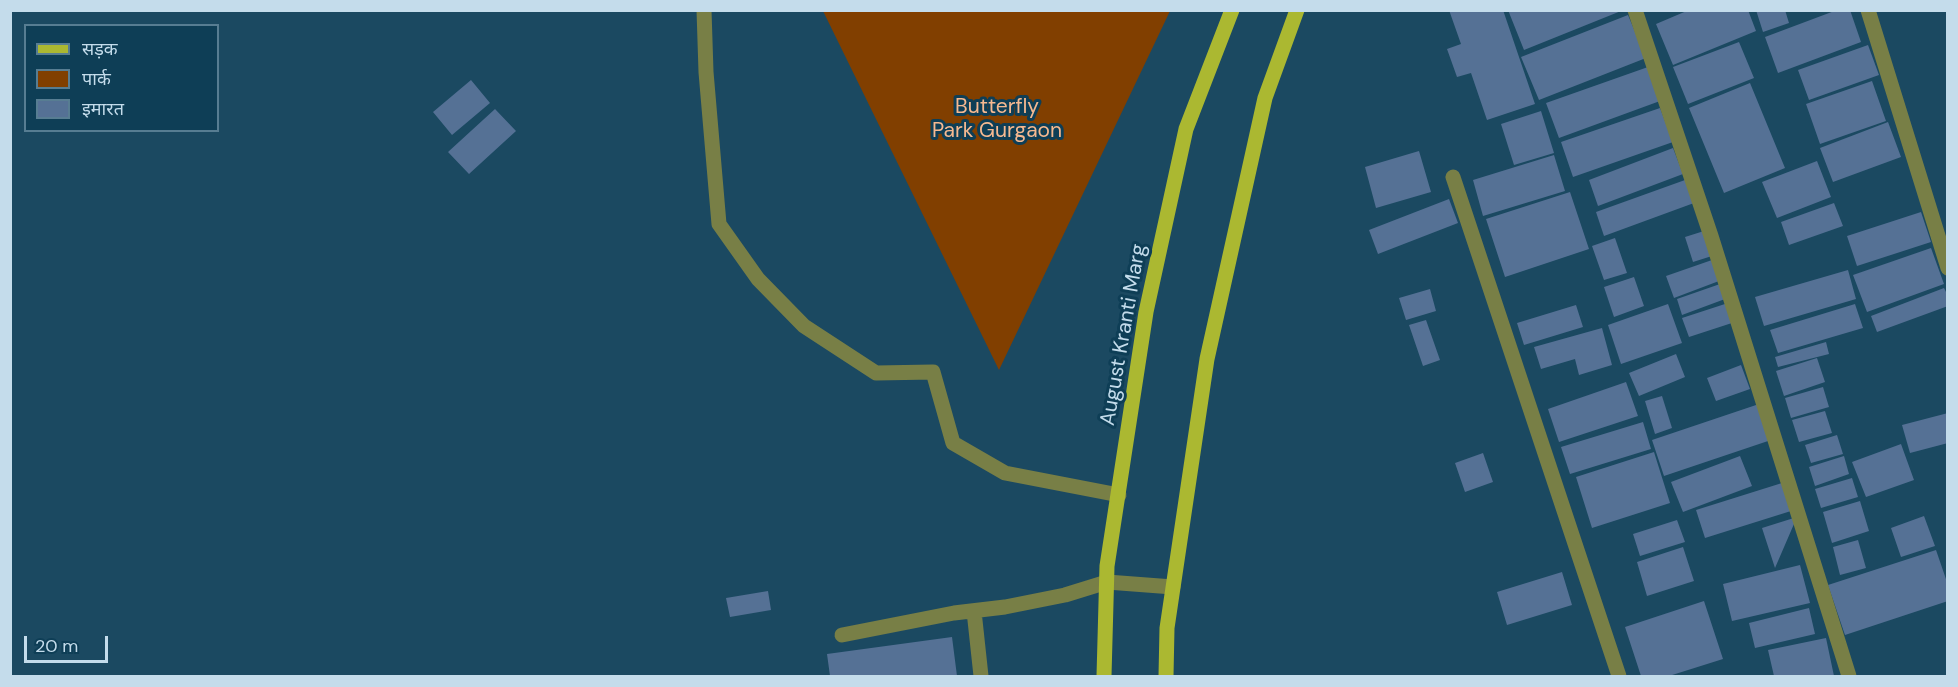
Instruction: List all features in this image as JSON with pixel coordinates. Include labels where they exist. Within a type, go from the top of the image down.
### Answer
[{"type":"main road","name":"August Kranti Marg","points":[[1104,676],[1107,566],[1146,312],[1186,129],[1232,10]]},
{"type":"main road","points":[[1166,676],[1167,628],[1207,359],[1265,98],[1297,10]]},
{"type":"street","points":[[704,10],[706,72],[719,224],[758,279],[804,326],[876,373],[933,372],[953,443],[1005,473],[1119,495]]},
{"type":"street","points":[[1635,10],[1711,236],[1849,676]]},
{"type":"street","points":[[1868,10],[1947,268]]},
{"type":"street","points":[[1453,177],[1619,676]]},
{"type":"street","points":[[842,635],[954,613],[1005,607],[1065,595],[1107,582],[1173,587]]},
{"type":"street","points":[[974,611],[981,676]]},
{"type":"green space","name":"Butterfly Park Gurgaon","points":[[823,11],[1170,11],[999,370]]},
{"type":"building","points":[[1449,10],[1503,10],[1535,104],[1487,120],[1471,73],[1457,77],[1447,49],[1461,44]]},
{"type":"building","points":[[1508,10],[1621,10],[1621,11],[1524,50]]},
{"type":"building","points":[[1689,10],[1748,10],[1756,31],[1673,65],[1656,24]]},
{"type":"building","points":[[1756,10],[1785,10],[1789,23],[1763,32]]},
{"type":"building","points":[[1837,10],[1850,10],[1861,42],[1778,73],[1765,37]]},
{"type":"building","points":[[1628,15],[1646,58],[1539,100],[1521,57]]},
{"type":"building","points":[[1739,42],[1754,78],[1688,104],[1673,67]]},
{"type":"building","points":[[1868,45],[1879,75],[1809,100],[1798,70]]},
{"type":"building","points":[[1648,67],[1660,101],[1559,138],[1546,103]]},
{"type":"building","points":[[471,80],[490,103],[452,135],[433,112]]},
{"type":"building","points":[[1872,81],[1886,121],[1820,144],[1806,104]]},
{"type":"building","points":[[1750,83],[1785,168],[1724,193],[1689,108]]},
{"type":"building","points":[[1660,108],[1673,142],[1573,177],[1561,142]]},
{"type":"building","points":[[495,109],[516,131],[469,174],[448,152]]},
{"type":"building","points":[[1541,111],[1554,153],[1514,165],[1501,124]]},
{"type":"building","points":[[1888,122],[1901,157],[1833,182],[1820,148]]},
{"type":"building","points":[[1673,148],[1683,174],[1598,206],[1589,180]]},
{"type":"building","points":[[1419,151],[1431,192],[1376,208],[1365,167]]},
{"type":"building","points":[[1554,155],[1565,191],[1483,216],[1473,180]]},
{"type":"building","points":[[1817,161],[1831,197],[1777,218],[1762,182]]},
{"type":"building","points":[[1685,180],[1694,203],[1604,236],[1596,212]]},
{"type":"building","points":[[1570,192],[1589,249],[1505,277],[1486,219]]},
{"type":"building","points":[[1449,199],[1458,223],[1378,254],[1369,230]]},
{"type":"building","points":[[1834,203],[1843,226],[1789,245],[1781,222]]},
{"type":"building","points":[[1921,212],[1931,242],[1857,266],[1847,236]]},
{"type":"building","points":[[1704,231],[1712,256],[1693,262],[1685,237]]},
{"type":"building","points":[[1615,238],[1627,273],[1604,280],[1592,246]]},
{"type":"building","points":[[1931,248],[1944,284],[1867,312],[1853,275]]},
{"type":"building","points":[[1712,260],[1719,281],[1674,298],[1666,276]]},
{"type":"building","points":[[1848,270],[1856,299],[1764,326],[1755,297]]},
{"type":"building","points":[[1634,277],[1644,306],[1614,317],[1604,287]]},
{"type":"building","points":[[1720,284],[1725,299],[1682,315],[1677,299]]},
{"type":"building","points":[[1944,288],[1948,296],[1948,306],[1877,332],[1871,316]]},
{"type":"building","points":[[1430,289],[1436,311],[1406,320],[1399,298]]},
{"type":"building","points":[[1728,303],[1735,322],[1689,337],[1682,318]]},
{"type":"building","points":[[1668,304],[1682,343],[1621,364],[1608,325]]},
{"type":"building","points":[[1855,304],[1863,328],[1778,353],[1770,330]]},
{"type":"building","points":[[1576,305],[1583,327],[1524,345],[1517,323]]},
{"type":"building","points":[[1426,320],[1440,360],[1423,366],[1409,325]]},
{"type":"building","points":[[1602,328],[1612,365],[1579,375],[1575,359],[1541,369],[1534,347]]},
{"type":"building","points":[[1826,342],[1829,354],[1778,367],[1775,357]]},
{"type":"building","points":[[1676,354],[1685,377],[1639,396],[1629,373]]},
{"type":"building","points":[[1817,358],[1825,382],[1784,396],[1776,371]]},
{"type":"building","points":[[1741,365],[1750,389],[1716,401],[1707,378]]},
{"type":"building","points":[[1626,382],[1638,416],[1559,442],[1548,409]]},
{"type":"building","points":[[1823,387],[1829,407],[1791,418],[1785,398]]},
{"type":"building","points":[[1662,396],[1672,428],[1655,434],[1645,401]]},
{"type":"building","points":[[1762,403],[1774,439],[1664,476],[1652,440]]},
{"type":"building","points":[[1825,411],[1832,433],[1799,442],[1792,420]]},
{"type":"building","points":[[1948,413],[1948,443],[1910,453],[1902,425]]},
{"type":"building","points":[[1643,422],[1651,449],[1570,474],[1561,447]]},
{"type":"building","points":[[1837,435],[1843,454],[1811,463],[1805,445]]},
{"type":"building","points":[[1901,444],[1914,480],[1866,497],[1852,462]]},
{"type":"building","points":[[1654,452],[1670,503],[1592,528],[1576,477]]},
{"type":"building","points":[[1483,453],[1493,482],[1465,492],[1455,463]]},
{"type":"building","points":[[1740,456],[1752,486],[1683,512],[1671,482]]},
{"type":"building","points":[[1844,456],[1849,474],[1815,486],[1809,467]]},
{"type":"building","points":[[1852,478],[1858,497],[1821,508],[1815,489]]},
{"type":"building","points":[[1782,483],[1791,511],[1705,538],[1696,510]]},
{"type":"building","points":[[1860,501],[1869,531],[1832,543],[1823,512]]},
{"type":"building","points":[[1924,516],[1935,546],[1901,557],[1891,528]]},
{"type":"building","points":[[1797,517],[1775,568],[1762,528]]},
{"type":"building","points":[[1677,520],[1685,542],[1640,556],[1633,534]]},
{"type":"building","points":[[1858,540],[1866,568],[1840,575],[1833,547]]},
{"type":"building","points":[[1683,547],[1694,581],[1647,596],[1637,562]]},
{"type":"building","points":[[1936,550],[1948,585],[1948,601],[1845,635],[1828,585]]},
{"type":"building","points":[[1800,565],[1810,603],[1732,621],[1723,584]]},
{"type":"building","points":[[1562,572],[1572,605],[1507,625],[1497,592]]},
{"type":"building","points":[[768,591],[771,610],[730,617],[726,598]]},
{"type":"building","points":[[1704,601],[1723,659],[1669,676],[1641,676],[1625,627]]},
{"type":"building","points":[[1809,608],[1815,634],[1755,648],[1749,623]]},
{"type":"building","points":[[952,637],[957,676],[830,676],[827,654]]},
{"type":"building","points":[[1826,638],[1834,676],[1774,676],[1768,650]]}]
